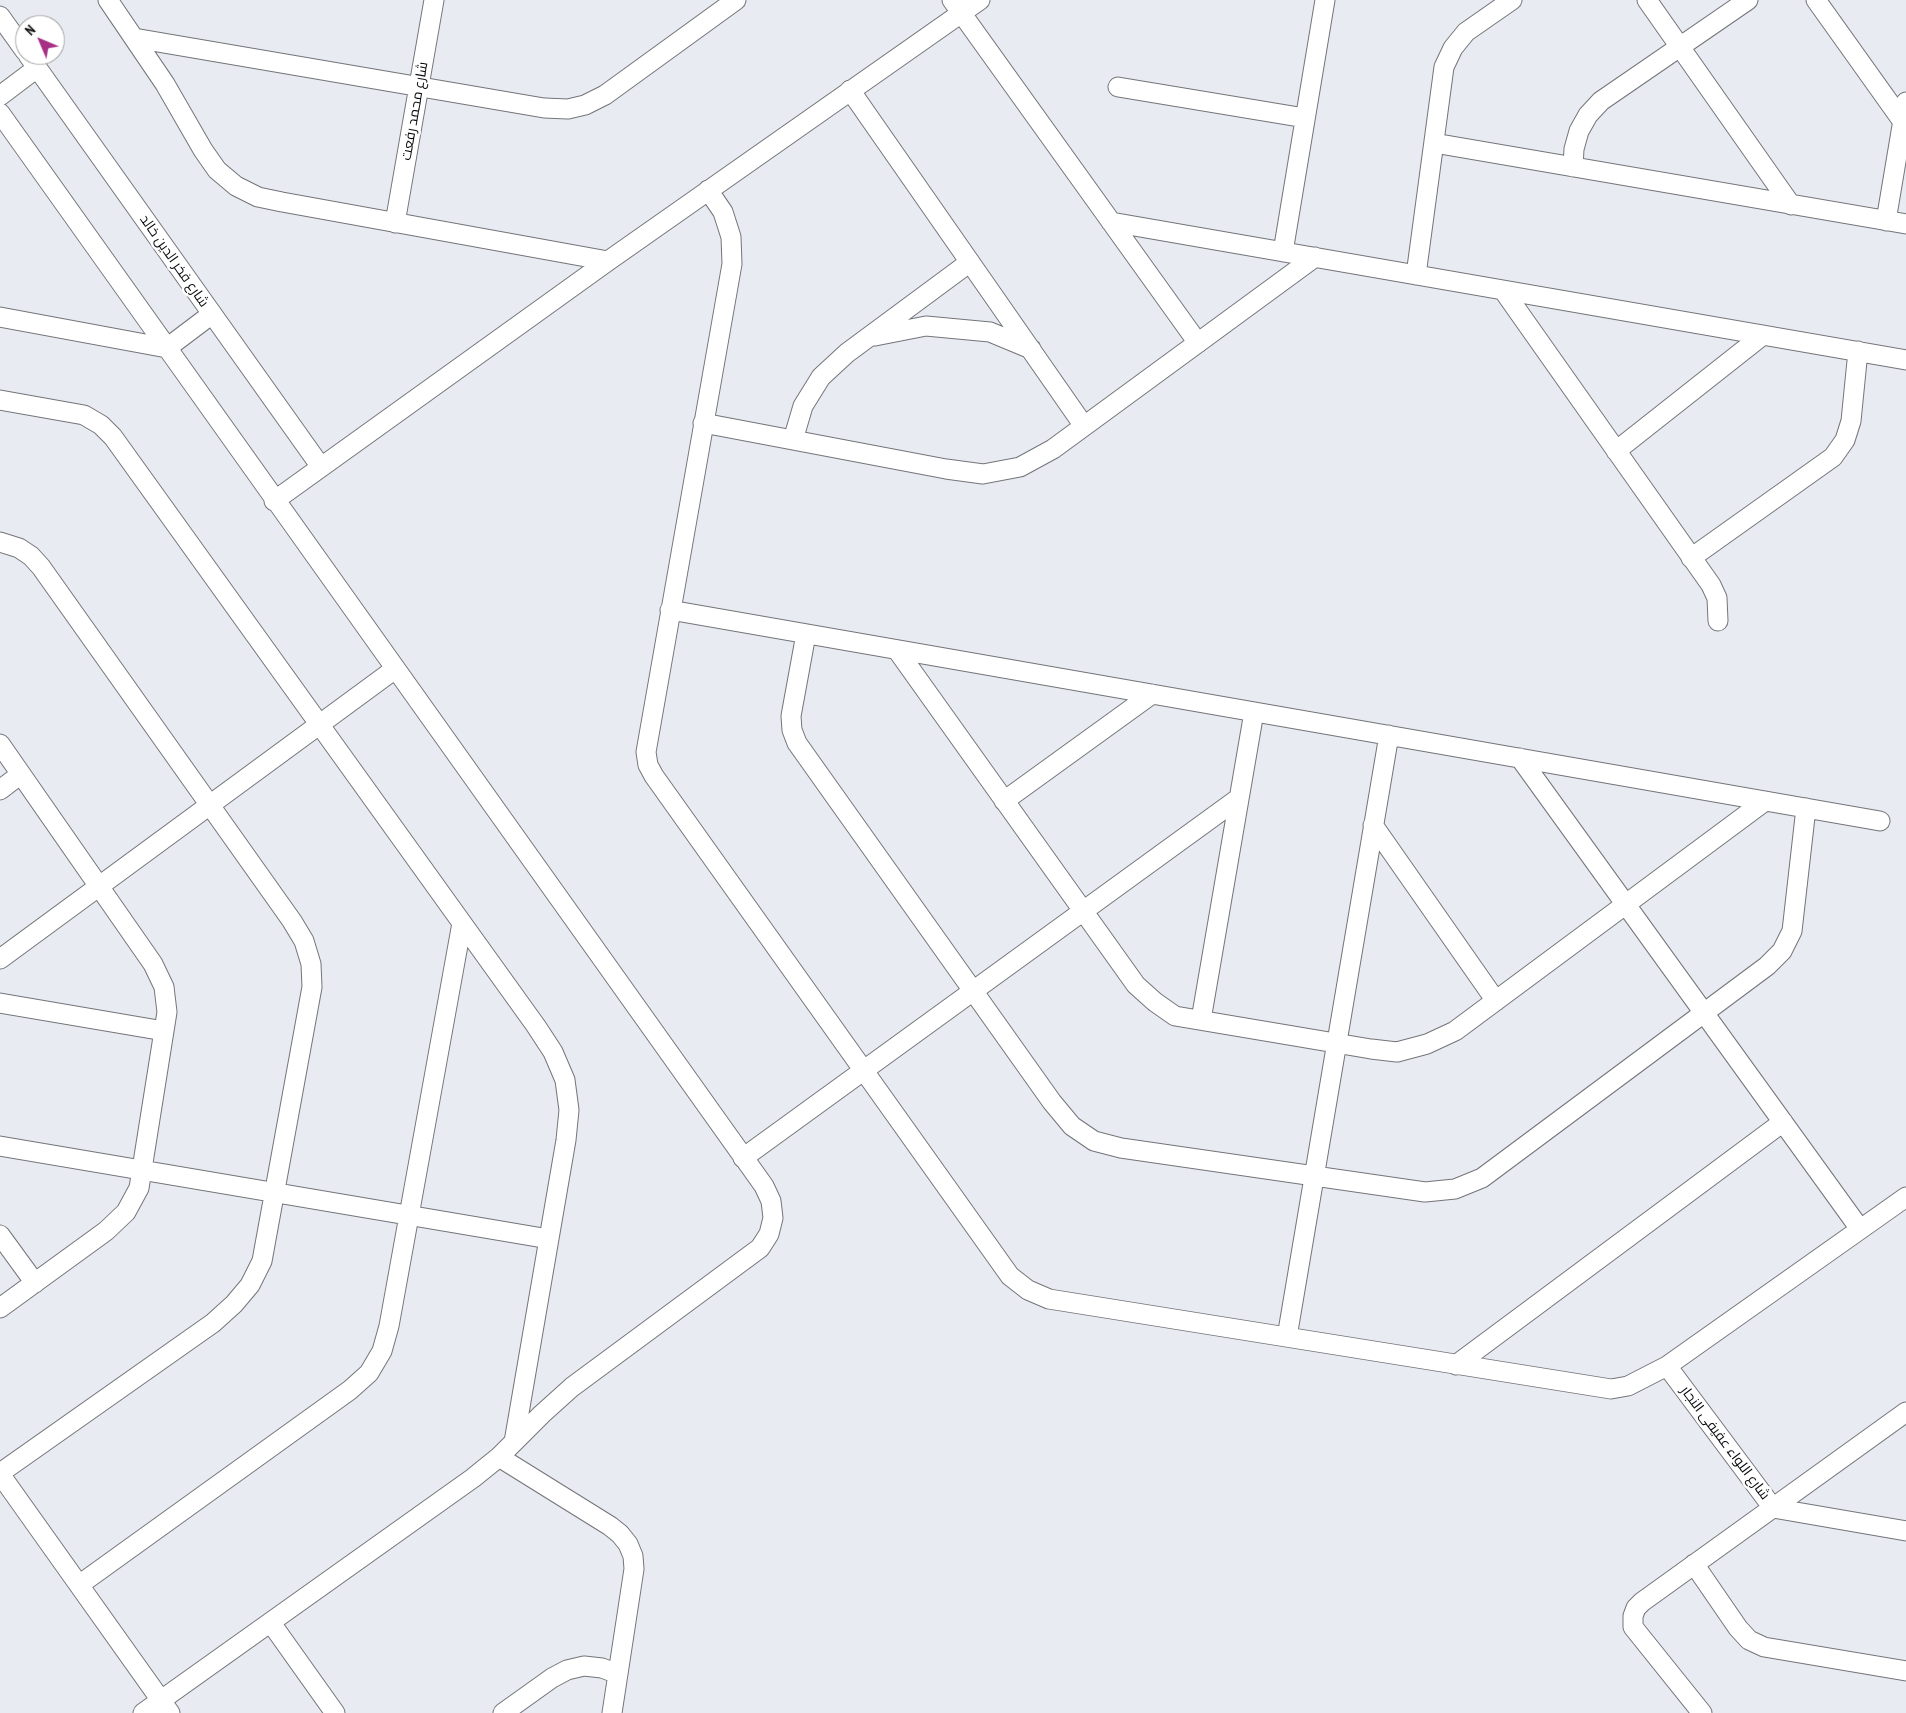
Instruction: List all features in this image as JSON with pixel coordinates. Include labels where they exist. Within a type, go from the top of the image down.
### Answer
[{"type":"street","points":[[108,0],[165,84],[203,150],[217,170],[236,186],[258,197],[608,261]]},
{"type":"street","name":"شارع محمد رفعت","points":[[396,223],[434,0]]},
{"type":"street","points":[[134,38],[544,108],[568,109],[585,105],[605,95],[736,0]]},
{"type":"street","points":[[274,500],[850,90],[956,7],[980,0]]},
{"type":"street","points":[[1283,252],[1325,0]]},
{"type":"street","points":[[1416,275],[1444,67],[1453,48],[1466,32],[1512,0]]},
{"type":"street","points":[[1647,0],[1791,204]]},
{"type":"street","points":[[1573,167],[1574,149],[1579,131],[1588,115],[1601,101],[1748,0]]},
{"type":"street","points":[[1816,0],[1903,122]]},
{"type":"street","points":[[956,7],[1198,343]]},
{"type":"street","points":[[0,16],[15,37]]},
{"type":"street","points":[[0,96],[29,65]]},
{"type":"street","name":"شارع فخر الدين خالد","points":[[34,65],[321,467]]},
{"type":"street","points":[[1118,86],[1305,118]]},
{"type":"street","points":[[850,90],[1084,426]]},
{"type":"street","points":[[1886,221],[1906,102]]},
{"type":"street","points":[[0,113],[764,1186],[771,1201],[773,1218],[769,1234],[760,1248],[572,1388],[542,1414],[499,1457],[271,1623],[165,1707],[143,1713]]},
{"type":"street","points":[[1434,143],[1906,224]]},
{"type":"street","points":[[708,190],[722,212],[731,238],[732,264],[646,752],[648,765],[659,784],[1010,1276],[1028,1290],[1049,1299],[1611,1389],[1628,1386],[1668,1366],[1906,1197]]},
{"type":"street","points":[[1111,222],[1906,360]]},
{"type":"street","points":[[703,422],[946,469],[983,474],[1020,467],[1053,449],[1315,258]]},
{"type":"street","points":[[793,440],[802,406],[821,377],[847,353],[970,262]]},
{"type":"street","points":[[1503,290],[1711,585],[1717,598],[1718,621]]},
{"type":"street","points":[[0,318],[167,348],[212,314]]},
{"type":"street","points":[[868,338],[926,326],[990,332],[1031,350]]},
{"type":"street","points":[[1616,450],[1763,335]]},
{"type":"street","points":[[1691,558],[1833,457],[1845,440],[1851,421],[1858,352]]},
{"type":"street","points":[[0,400],[84,415],[101,425],[113,438],[553,1052],[565,1080],[570,1110],[514,1442]]},
{"type":"street","points":[[0,542],[19,548],[31,556],[41,568],[292,921],[304,941],[311,964],[312,987],[262,1261],[250,1285],[234,1304],[213,1323],[0,1474],[165,1707]]},
{"type":"street","points":[[670,610],[1880,821]]},
{"type":"street","points":[[806,634],[791,716],[792,730],[797,743],[1052,1102],[1072,1126],[1094,1141],[1121,1148],[1425,1192],[1455,1189],[1482,1178],[1767,966],[1782,951],[1792,931],[1806,808]]},
{"type":"street","points":[[896,650],[1136,985],[1175,1016],[1397,1052],[1426,1044],[1455,1031],[1765,801]]},
{"type":"street","points":[[0,959],[395,669]]},
{"type":"street","points":[[1004,800],[1152,694]]},
{"type":"street","points":[[1201,1020],[1254,712]]},
{"type":"street","points":[[1287,1337],[1388,736]]},
{"type":"street","points":[[0,744],[153,964],[164,987],[167,1012],[143,1170],[139,1188],[126,1212],[106,1231],[0,1308]]},
{"type":"street","points":[[1520,758],[1860,1229]]},
{"type":"street","points":[[0,790],[21,774]]},
{"type":"street","points":[[743,1158],[1239,798]]},
{"type":"street","points":[[1373,825],[1496,1001]]},
{"type":"street","points":[[79,1585],[350,1390],[369,1373],[382,1351],[389,1326],[462,923]]},
{"type":"street","points":[[0,1003],[164,1031]]},
{"type":"street","points":[[1456,1365],[1782,1122]]},
{"type":"street","points":[[0,1146],[549,1239]]},
{"type":"street","points":[[0,1235],[35,1283]]},
{"type":"street","name":"شارع اللواء عفيفى النجار","points":[[1668,1366],[1773,1508],[1906,1531]]},
{"type":"street","points":[[1702,1713],[1633,1627],[1632,1616],[1642,1602],[1906,1412]]},
{"type":"street","points":[[499,1457],[610,1526],[628,1544],[634,1569],[612,1713]]},
{"type":"street","points":[[1694,1564],[1738,1628],[1750,1640],[1764,1647],[1906,1671]]},
{"type":"street","points":[[271,1623],[335,1713]]},
{"type":"street","points":[[503,1713],[552,1678],[568,1670],[584,1666],[602,1668],[618,1674]]}]
